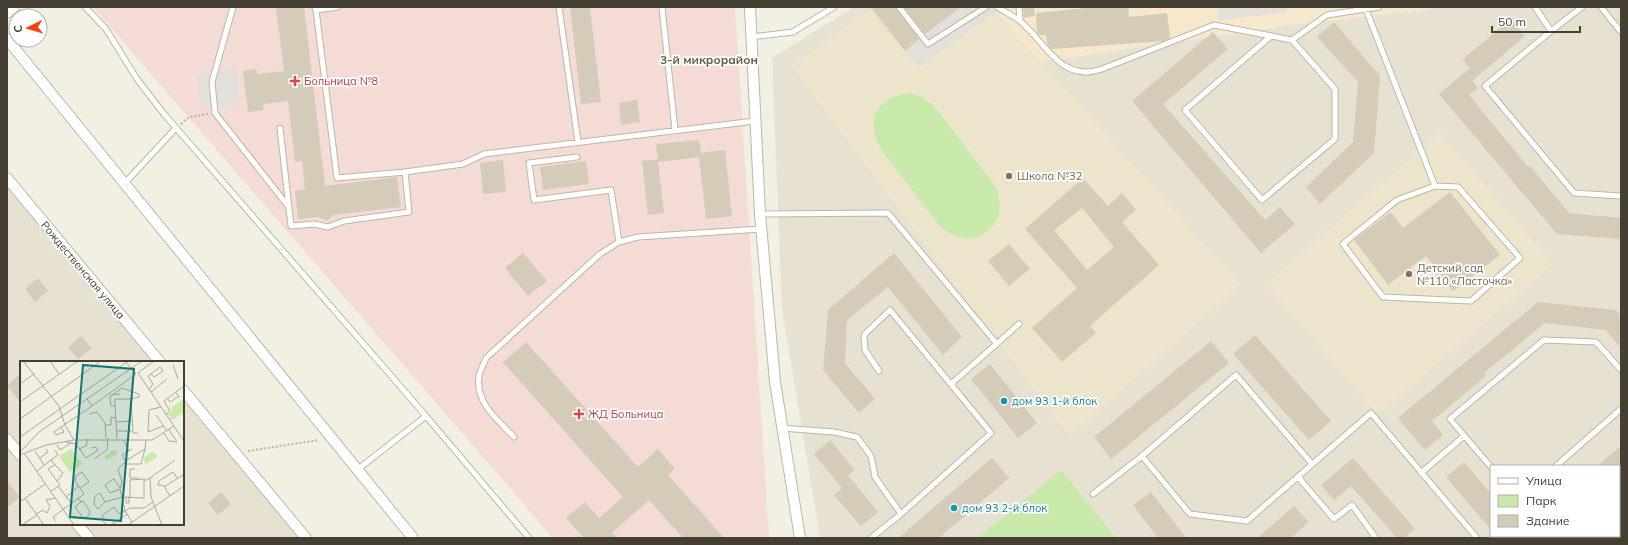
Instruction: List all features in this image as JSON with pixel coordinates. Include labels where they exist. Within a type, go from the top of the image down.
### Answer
[{"type":"street","points":[[7,13],[14,7]]},
{"type":"street","points":[[750,7],[760,214],[774,382],[780,428],[800,538]]},
{"type":"street","points":[[7,39],[413,538]]},
{"type":"street","name":"Рождественская улица","points":[[7,178],[159,361]]},
{"type":"street","points":[[184,391],[306,538]]},
{"type":"street","points":[[7,439],[20,455]]},
{"type":"street","points":[[78,525],[89,538]]},
{"type":"lane","points":[[85,7],[106,29],[137,79],[176,128],[426,416],[529,538]]},
{"type":"lane","points":[[234,7],[212,82],[215,113],[289,206]]},
{"type":"lane","points":[[338,7],[316,9],[337,178],[405,172],[463,164],[484,154],[755,121]]},
{"type":"lane","points":[[559,7],[578,142]]},
{"type":"lane","points":[[662,7],[675,130]]},
{"type":"lane","points":[[751,37],[793,32],[834,7]]},
{"type":"lane","points":[[899,7],[928,44],[986,7]]},
{"type":"lane","points":[[997,7],[1020,21],[1047,51],[1065,67],[1077,73],[1092,73],[1102,70],[1214,25],[1292,40],[1335,89],[1335,139],[1262,200],[1186,110],[1271,36]]},
{"type":"lane","points":[[1019,7],[1020,21]]},
{"type":"lane","points":[[1292,40],[1328,15],[1379,7]]},
{"type":"lane","points":[[1535,7],[1551,31]]},
{"type":"lane","points":[[1582,7],[1485,86],[1574,193],[1621,196]]},
{"type":"lane","points":[[1601,7],[1621,32]]},
{"type":"lane","points":[[1365,8],[1435,186]]},
{"type":"lane","points":[[124,184],[176,128]]},
{"type":"lane","points":[[280,128],[291,226],[314,224],[328,227],[344,221],[409,212],[405,172]]},
{"type":"lane","points":[[577,157],[529,163],[534,200],[611,190],[619,242]]},
{"type":"lane","points":[[1435,186],[1458,187],[1520,258],[1471,301],[1383,297],[1343,244],[1397,200],[1435,186]]},
{"type":"lane","points":[[760,214],[888,213],[997,344]]},
{"type":"lane","points":[[514,438],[487,409],[480,393],[479,376],[486,358],[600,254],[619,242],[638,237],[761,229]]},
{"type":"lane","points":[[871,538],[901,514],[991,433],[890,310],[864,335],[865,350],[879,371]]},
{"type":"lane","points":[[951,384],[1019,324]]},
{"type":"lane","points":[[1490,466],[1450,419],[1544,340],[1596,342],[1621,370]]},
{"type":"lane","points":[[1093,494],[1142,456],[1236,374],[1312,464]]},
{"type":"lane","points":[[1557,465],[1621,409]]},
{"type":"lane","points":[[1142,456],[1190,514],[1248,521],[1370,413],[1477,538]]},
{"type":"lane","points":[[357,470],[426,416]]},
{"type":"lane","points":[[780,428],[834,432],[857,437],[871,456],[875,477],[901,514]]},
{"type":"lane","points":[[1421,473],[1464,436]]},
{"type":"lane","points":[[1298,477],[1334,520],[1352,505],[1376,538]]},
{"type":"path","points":[[176,128],[189,117],[215,113]]},
{"type":"path","points":[[235,453],[332,439]]},
{"type":"shaded area","points":[[93,7],[735,7],[769,538],[553,538]]},
{"type":"shaded area","points":[[854,7],[867,7],[919,68],[1040,62],[1290,25],[1450,7],[1621,7],[1621,538],[820,538],[782,309],[772,58]]},
{"type":"shaded area","points":[[867,7],[1006,7],[996,12],[919,68]]},
{"type":"shaded area","points":[[1006,7],[1450,7],[1290,25],[1040,62],[996,12]]},
{"type":"shaded area","points":[[1218,7],[1286,7],[1287,12],[1219,20]]},
{"type":"shaded area","name":"Школа №32","points":[[870,10],[919,68],[996,12],[1241,285],[1069,436],[792,66]]},
{"type":"shaded area","points":[[236,67],[240,107],[201,106],[197,75]]},
{"type":"shaded area","name":"Детский сад №110 «Ласточка»","points":[[1440,133],[1553,264],[1378,415],[1266,284]]},
{"type":"shaded area","points":[[7,187],[155,361],[20,361],[20,525],[184,525],[184,394],[307,538],[7,538]]},
{"type":"green space","points":[[911,93],[923,97],[934,106],[994,184],[999,199],[999,212],[995,223],[987,232],[977,237],[965,238],[953,235],[940,226],[880,148],[874,127],[878,110],[890,98]]},
{"type":"green space","points":[[1061,470],[1116,538],[978,538]]},
{"type":"building","points":[[276,7],[304,7],[325,186],[397,177],[401,207],[333,215],[327,221],[319,217],[298,219],[295,191],[305,189],[302,161],[295,162],[288,101],[263,104],[264,110],[248,112],[243,71],[256,69],[257,74],[284,71]]},
{"type":"building","points":[[570,7],[590,7],[601,102],[581,104]]},
{"type":"building","points":[[871,7],[895,7],[919,39],[905,51]]},
{"type":"building","points":[[904,7],[961,7],[925,34]]},
{"type":"building","points":[[1023,7],[1034,7],[1035,16],[1024,18]]},
{"type":"building","points":[[1098,7],[1128,7],[1129,17],[1167,13],[1170,38],[1164,41],[1052,49],[1047,43],[1046,35],[1040,35],[1037,33],[1036,13]]},
{"type":"building","points":[[1511,19],[1525,36],[1472,81],[1478,88],[1469,95],[1528,167],[1530,166],[1569,213],[1621,218],[1621,239],[1557,234],[1439,94],[1470,68],[1463,59]]},
{"type":"building","points":[[1334,22],[1380,76],[1374,153],[1320,204],[1306,187],[1353,142],[1358,82],[1317,37]]},
{"type":"building","points":[[1213,32],[1228,49],[1163,104],[1265,220],[1280,207],[1295,224],[1261,253],[1132,101]]},
{"type":"building","points":[[637,100],[640,122],[621,125],[619,103]]},
{"type":"building","points":[[699,140],[701,153],[725,150],[732,216],[706,219],[699,157],[658,162],[664,213],[648,215],[642,161],[658,159],[656,144]]},
{"type":"building","points":[[503,160],[506,192],[483,194],[480,163]]},
{"type":"building","points":[[586,161],[589,184],[543,190],[540,167]]},
{"type":"building","points":[[1083,178],[1108,206],[1122,193],[1136,210],[1122,222],[1159,265],[1090,326],[1096,333],[1062,362],[1032,328],[1077,288],[1025,229]],"holes":[[[1082,208],[1114,247],[1087,270],[1054,230]]]},
{"type":"building","points":[[1450,192],[1500,255],[1453,291],[1426,256],[1388,285],[1354,240],[1391,212],[1403,228]]},
{"type":"building","points":[[1009,244],[1030,269],[1009,286],[988,261]]},
{"type":"building","points":[[523,253],[547,281],[528,296],[505,268]]},
{"type":"building","points":[[894,253],[962,337],[943,355],[888,287],[847,320],[845,363],[875,399],[859,413],[823,370],[828,310]]},
{"type":"building","points":[[38,278],[48,291],[35,302],[25,289]]},
{"type":"building","points":[[1538,302],[1615,310],[1621,316],[1621,348],[1606,330],[1545,323],[1484,373],[1486,376],[1432,421],[1443,435],[1425,450],[1398,418]]},
{"type":"building","points":[[1255,335],[1331,421],[1309,440],[1233,354]]},
{"type":"building","points":[[81,336],[92,348],[78,359],[68,347]]},
{"type":"building","points":[[1211,341],[1229,363],[1111,459],[1094,437]]},
{"type":"building","points":[[526,342],[638,467],[658,449],[675,469],[668,475],[724,538],[683,538],[649,500],[612,533],[617,538],[584,538],[566,518],[585,502],[599,518],[623,497],[503,362]]},
{"type":"building","name":"дом 93 1-й блок","points":[[990,364],[1037,423],[1018,438],[971,379]]},
{"type":"building","points":[[20,374],[20,402],[7,386]]},
{"type":"building","points":[[830,440],[855,470],[848,475],[878,512],[861,526],[834,495],[842,488],[814,454]]},
{"type":"building","points":[[1621,446],[1621,466],[1598,465]]},
{"type":"building","name":"дом 93 2-й блок","points":[[992,458],[1009,478],[939,538],[898,538]]},
{"type":"building","points":[[1353,458],[1415,529],[1404,538],[1397,538],[1351,486],[1334,500],[1321,485]]},
{"type":"building","points":[[1464,462],[1490,493],[1490,529],[1446,477]]},
{"type":"building","points":[[7,481],[20,497],[7,508]]},
{"type":"building","points":[[221,492],[231,504],[218,515],[208,503]]},
{"type":"building","points":[[1151,492],[1186,538],[1158,538],[1133,505]]},
{"type":"building","points":[[1294,506],[1309,522],[1291,538],[1257,538]]},
{"type":"place","name":"Больница №8","points":[[295,81]]},
{"type":"place","name":"Школа №32","points":[[1009,176]]},
{"type":"place","name":"Детский сад №110 «Ласточка»","points":[[1409,274]]},
{"type":"place","name":"дом 93 1-й блок","points":[[1004,401]]},
{"type":"place","name":"ЖД Больница","points":[[579,414]]},
{"type":"place","name":"дом 93 2-й блок","points":[[954,508]]},
{"type":"district","name":"3-й микрорайон","points":[[709,59]]}]
